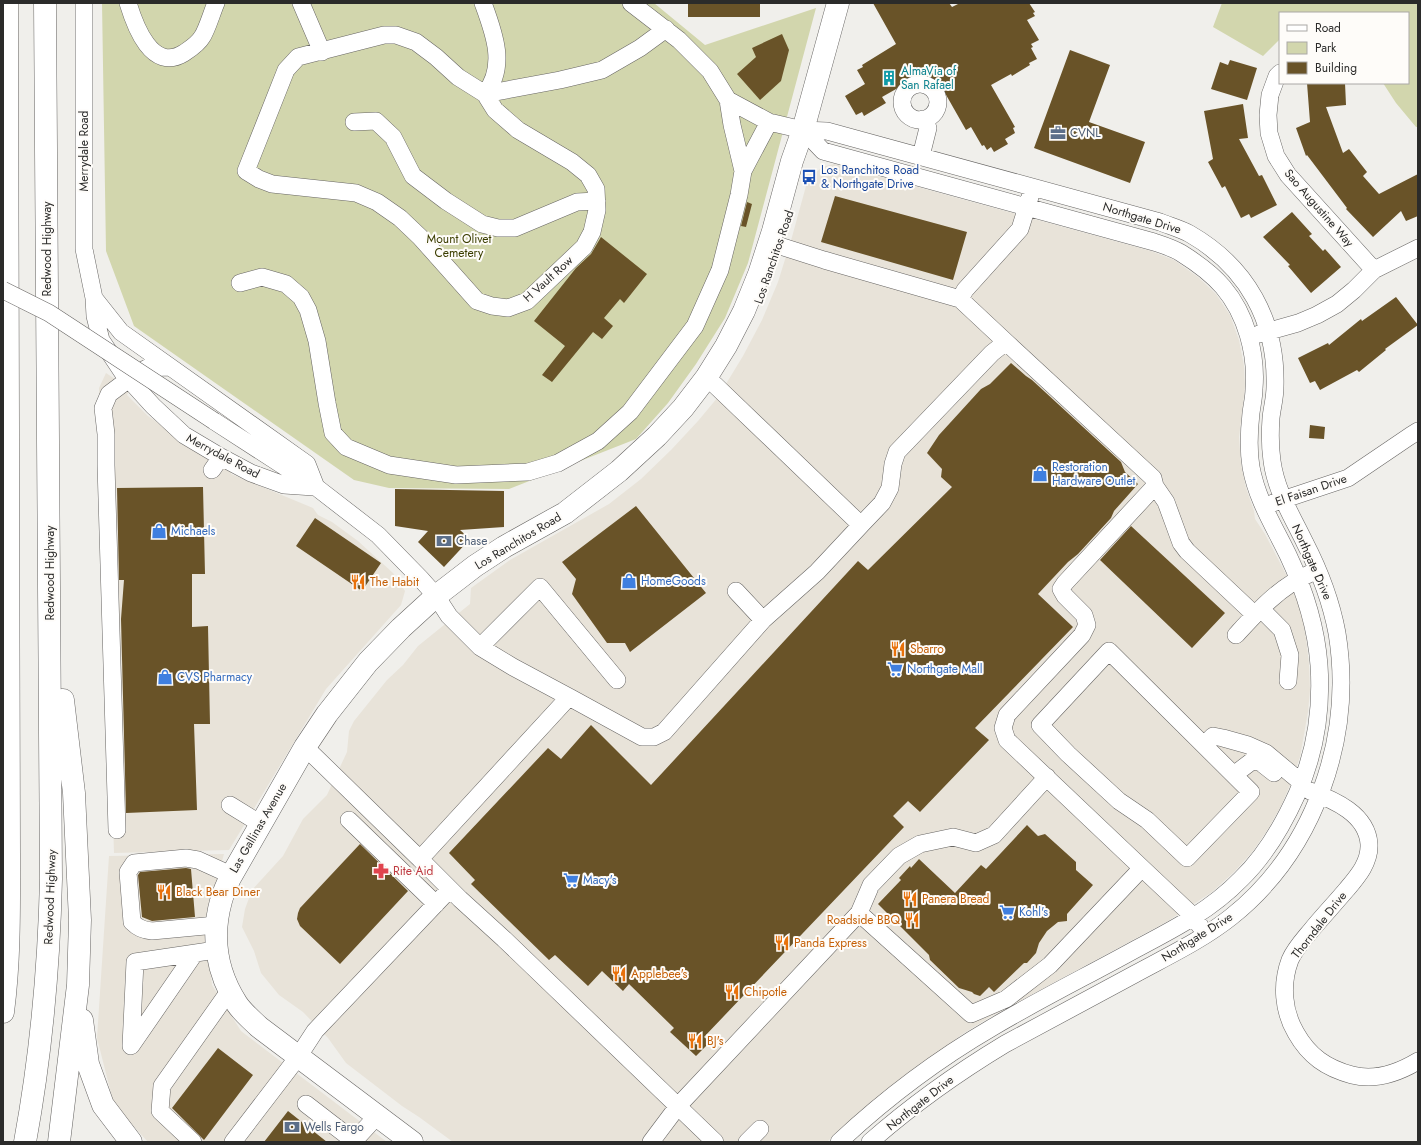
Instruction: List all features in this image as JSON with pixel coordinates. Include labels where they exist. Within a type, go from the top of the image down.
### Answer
[{"type":"main road","points":[[4,998],[8,928],[9,832],[7,3]]},
{"type":"main road","name":"Redwood Highway","points":[[25,1142],[40,1046],[49,934],[52,844],[45,3]]},
{"type":"main road","name":"Los Ranchitos Road","points":[[710,382],[744,311],[759,274],[773,231],[792,161],[803,130],[838,3]]},
{"type":"main road","name":"Los Ranchitos Road","points":[[436,596],[504,547],[565,513],[619,472],[710,382],[735,351],[753,316],[769,278],[780,246],[802,164],[803,130]]},
{"type":"main road","points":[[3,229],[7,170]]},
{"type":"main road","name":"Las Gallinas Avenue","points":[[412,1142],[259,1027],[238,1006],[223,978],[216,950],[216,924],[221,900],[231,875],[305,747],[327,714],[368,662],[400,628],[436,596]]},
{"type":"main road","points":[[50,600],[74,793],[80,920],[78,985],[59,1142]]},
{"type":"main road","points":[[78,985],[88,1064],[103,1105],[131,1142]]},
{"type":"street","name":"Merrydale Road","points":[[84,3],[84,249],[94,298],[95,316],[101,340],[129,379],[153,406],[216,464],[252,473],[284,485],[316,487]]},
{"type":"street","points":[[128,3],[134,23],[151,51],[162,57],[178,57],[193,47],[203,37],[216,3]]},
{"type":"street","points":[[302,3],[322,52],[366,39],[384,35],[396,35],[416,42],[436,57],[458,78],[485,94],[560,80],[602,70],[640,48],[666,29]]},
{"type":"street","points":[[483,3],[493,30],[497,48],[497,68],[492,85],[485,94]]},
{"type":"street","points":[[240,283],[262,278],[286,284],[301,297],[308,310],[317,341],[333,433],[346,447],[389,465],[456,475],[528,472],[558,463],[598,441],[630,412],[695,326],[720,270],[739,195],[743,171],[732,125],[728,100],[710,71],[679,40],[631,3]]},
{"type":"street","name":"H Vault Row","points":[[322,52],[298,57],[286,70],[246,171],[259,179],[272,184],[356,193],[377,202],[400,218],[420,237],[477,301],[492,306],[508,308],[527,301],[584,247],[592,232],[597,210],[596,190],[588,175],[572,162],[518,130],[495,110],[485,94]]},
{"type":"street","name":"Sao Augustine Way","points":[[1279,74],[1270,95],[1268,114],[1269,133],[1276,156],[1288,175],[1374,270]]},
{"type":"street","name":"Northgate Drive","points":[[728,100],[776,123],[803,130],[827,131],[1160,222],[1189,233],[1217,253],[1240,274],[1257,301],[1269,331],[1275,363],[1275,390],[1270,438],[1275,480],[1282,499],[1318,571],[1330,603],[1337,633],[1341,691],[1336,740],[1330,766],[1309,819],[1295,845],[1278,870],[1256,894],[1231,917],[1183,948],[1005,1044],[977,1061],[928,1095],[870,1142]]},
{"type":"street","points":[[921,156],[928,128],[923,119]]},
{"type":"street","points":[[354,122],[376,121],[393,137],[413,176],[446,201],[482,224],[498,228],[515,228],[577,202],[596,201]]},
{"type":"street","points":[[743,171],[776,123]]},
{"type":"street","name":"Northgate Drive","points":[[803,130],[823,151],[1154,242],[1179,252],[1204,269],[1224,288],[1238,310],[1249,337],[1254,364],[1254,388],[1250,415],[1249,437],[1255,486],[1263,507],[1299,579],[1310,608],[1316,636],[1320,690],[1315,737],[1310,760],[1300,787],[1277,834],[1261,857],[1241,879],[1218,900],[1194,917],[994,1026],[938,1061],[891,1097],[839,1142]]},
{"type":"street","points":[[960,299],[965,290],[1020,229],[1032,187]]},
{"type":"street","points":[[780,246],[960,299],[1153,478],[1155,486],[1166,502],[1181,543],[1187,551],[1258,612],[1282,630],[1290,655],[1288,681]]},
{"type":"street","points":[[1249,337],[1298,323],[1318,315],[1337,304],[1374,270],[1418,248]]},
{"type":"street","name":"Merrydale Road","points":[[3,290],[49,313],[316,487],[378,535],[420,578],[436,596],[449,616],[480,647],[513,668],[642,737],[654,737],[664,732],[763,620],[817,572],[882,503],[890,488],[893,464],[897,452],[992,353],[1006,342]]},
{"type":"street","name":"Merrydale Road","points":[[94,298],[121,332],[307,464],[316,487]]},
{"type":"street","points":[[117,830],[106,434],[103,408],[109,394],[129,379],[147,368],[169,367]]},
{"type":"street","points":[[710,382],[861,525]]},
{"type":"street","name":"El Faisan Drive","points":[[1263,507],[1282,499],[1348,478],[1418,431]]},
{"type":"street","points":[[1155,486],[1064,583],[1062,589],[1065,596],[1084,615],[1087,625],[1082,635],[1006,715],[1003,728],[1007,740],[1194,917],[1206,934]]},
{"type":"street","points":[[1236,635],[1284,588],[1299,579],[1318,571]]},
{"type":"street","points":[[480,647],[540,587],[616,680]]},
{"type":"street","points":[[736,591],[763,620]]},
{"type":"street","points":[[1109,651],[1235,774],[1252,792],[1187,858],[1147,820],[1119,801],[1068,754],[1040,725],[1109,651]]},
{"type":"street","points":[[420,859],[569,698]]},
{"type":"street","points":[[1205,744],[1213,736],[1248,745],[1266,753],[1300,787]]},
{"type":"street","points":[[305,747],[450,889],[715,1142]]},
{"type":"street","points":[[1235,774],[1250,762],[1260,762],[1300,787]]},
{"type":"street","points":[[651,1142],[668,1117],[859,913],[871,885],[900,856],[920,844],[953,837],[976,843],[994,835],[1047,778]]},
{"type":"street","name":"Thorndale Drive","points":[[1300,787],[1320,794],[1342,806],[1357,817],[1367,831],[1369,845],[1367,859],[1359,875],[1302,941],[1290,959],[1285,981],[1285,1004],[1290,1023],[1302,1043],[1316,1059],[1337,1071],[1360,1077],[1383,1076],[1405,1069],[1418,1061]]},
{"type":"street","points":[[230,805],[261,824]]},
{"type":"street","points":[[349,820],[436,904]]},
{"type":"street","points":[[216,924],[152,931],[137,927],[132,922],[128,872],[134,863],[186,858],[198,860],[231,875]]},
{"type":"street","points":[[859,913],[971,1014],[1006,999],[1050,965],[1142,868]]},
{"type":"street","points":[[232,1142],[298,1057],[315,1031],[450,889]]},
{"type":"street","points":[[195,953],[131,1046],[135,962],[195,953],[216,950]]},
{"type":"street","points":[[193,1142],[160,1111],[162,1086],[230,990]]},
{"type":"street","points":[[306,1104],[354,1142],[377,1116]]},
{"type":"street","points":[[747,1142],[760,1129]]},
{"type":"shaded area","points":[[834,164],[1151,251],[1174,260],[1198,277],[1216,294],[1230,315],[1239,340],[1244,366],[1245,388],[1239,437],[1241,464],[1246,488],[1254,511],[1255,519],[1265,534],[1290,582],[1301,611],[1306,638],[1310,690],[1308,712],[1300,757],[1291,783],[1281,806],[1253,851],[1234,872],[1212,892],[1168,921],[990,1017],[961,1035],[935,1056],[899,1080],[827,1142],[453,1142],[402,1106],[346,1063],[328,1038],[303,1012],[279,995],[261,973],[254,951],[242,927],[245,909],[252,890],[283,856],[303,819],[327,795],[347,752],[349,731],[354,721],[387,680],[403,665],[418,646],[470,604],[471,588],[510,560],[609,504],[641,479],[671,450],[718,397],[743,356],[762,320],[778,282],[806,186],[815,173],[822,167]]},
{"type":"shaded area","points":[[106,373],[130,389],[127,395],[148,416],[201,453],[232,471],[231,474],[313,508],[318,515],[332,522],[358,541],[393,573],[405,591],[401,605],[326,689],[229,850],[114,853],[99,388]]},
{"type":"shaded area","points":[[224,854],[205,924],[212,985],[241,1031],[387,1142],[148,1142],[114,1105],[97,1038],[109,856]]},
{"type":"green space","name":"Mount Olivet Cemetery","points":[[102,3],[654,3],[705,45],[816,8],[748,263],[725,318],[696,364],[668,403],[636,439],[509,489],[389,488],[354,480],[134,326],[106,251]]},
{"type":"green space","points":[[1222,3],[1418,3],[1418,127],[1416,127],[1396,103],[1384,84],[1409,84],[1409,12],[1279,12],[1279,40],[1263,56],[1213,27]]},
{"type":"building","points":[[688,3],[760,3],[760,17],[688,17]]},
{"type":"building","name":"AlmaVia of San Rafael","points":[[873,3],[949,3],[952,7],[960,3],[1029,3],[1035,12],[1033,13],[1035,16],[1027,20],[1039,40],[1031,44],[1033,47],[1031,48],[1037,59],[1012,76],[1011,74],[991,85],[1015,127],[1013,128],[1015,133],[1005,139],[1008,144],[994,152],[991,147],[987,150],[984,145],[982,146],[971,127],[966,130],[941,86],[912,80],[882,97],[886,103],[864,116],[862,112],[856,115],[845,96],[865,84],[857,70],[863,67],[862,65],[896,44]]},
{"type":"building","points":[[782,34],[789,50],[781,81],[760,100],[737,74],[756,57],[752,48]]},
{"type":"building","points":[[1070,50],[1110,65],[1089,122],[1145,142],[1130,183],[1034,148]]},
{"type":"building","points":[[1230,60],[1257,68],[1247,100],[1211,89],[1220,62],[1228,65]]},
{"type":"building","points":[[1307,84],[1345,84],[1346,105],[1326,107],[1343,153],[1349,149],[1367,172],[1363,176],[1379,194],[1418,174],[1418,216],[1406,221],[1401,211],[1373,237],[1346,209],[1347,208],[1307,155],[1306,156],[1296,128],[1310,122]]},
{"type":"building","points":[[1243,104],[1248,138],[1239,139],[1259,176],[1262,175],[1277,205],[1251,218],[1249,214],[1241,218],[1225,186],[1222,188],[1208,162],[1213,159],[1204,111]]},
{"type":"building","points":[[835,196],[967,232],[953,280],[821,242]]},
{"type":"building","points":[[747,202],[752,204],[746,227],[741,226]]},
{"type":"building","points":[[1292,212],[1312,234],[1309,236],[1323,251],[1325,249],[1341,267],[1311,293],[1288,266],[1290,265],[1263,237]]},
{"type":"building","points":[[601,237],[647,274],[624,303],[620,299],[604,318],[613,326],[602,339],[593,332],[552,382],[542,375],[565,346],[534,321],[576,268],[591,254]]},
{"type":"building","points":[[1396,297],[1418,325],[1385,349],[1386,350],[1359,372],[1357,370],[1320,390],[1315,381],[1310,383],[1298,358],[1328,343],[1329,345],[1361,319],[1362,321]]},
{"type":"building","name":"Northgate Mall","points":[[1011,363],[1032,380],[1121,462],[1125,472],[1138,484],[1114,511],[1111,518],[1038,594],[1073,627],[975,728],[989,740],[920,812],[908,801],[893,816],[904,827],[704,1037],[710,1042],[696,1056],[670,1032],[674,1028],[629,984],[623,991],[602,971],[588,986],[555,955],[549,960],[471,884],[475,880],[449,853],[548,748],[561,759],[591,725],[651,785],[858,561],[868,570],[952,487],[941,477],[942,469],[927,453],[939,435],[981,389],[990,384]]},
{"type":"building","points":[[1310,425],[1325,427],[1324,439],[1309,438]]},
{"type":"building","points":[[203,487],[205,574],[192,574],[192,627],[208,626],[210,724],[194,724],[197,810],[126,813],[121,619],[124,580],[119,580],[117,488]]},
{"type":"building","points":[[395,489],[504,491],[504,527],[460,530],[470,539],[444,567],[418,542],[428,531],[395,526]]},
{"type":"building","points":[[636,506],[706,593],[630,652],[625,643],[607,643],[572,594],[576,579],[562,562]]},
{"type":"building","points":[[315,518],[381,563],[362,591],[296,546]]},
{"type":"building","points":[[1131,526],[1225,613],[1192,648],[1100,560]]},
{"type":"building","points":[[1027,825],[1038,836],[1045,834],[1076,862],[1076,870],[1093,885],[1067,914],[1067,921],[1058,922],[1047,931],[1039,943],[1036,953],[1027,963],[1024,963],[994,992],[989,987],[980,996],[959,988],[930,960],[929,955],[878,904],[901,880],[899,878],[919,859],[955,893],[981,865],[986,869]]},
{"type":"building","name":"Rite Aid","points":[[360,844],[408,891],[340,964],[300,926],[297,919],[298,913],[300,908]]},
{"type":"building","name":"Black Bear Diner","points":[[186,868],[191,869],[195,917],[152,921],[142,917],[138,875],[140,872]]},
{"type":"building","points":[[218,1048],[253,1075],[204,1140],[172,1108]]},
{"type":"building","name":"Wells Fargo","points":[[288,1111],[327,1142],[264,1142]]},
{"type":"place","name":"AlmaVia of San Rafael","points":[[889,78]]},
{"type":"place","name":"CVNL","points":[[1058,133]]},
{"type":"place","name":"Los Ranchitos Road & Northgate Drive","points":[[809,177]]},
{"type":"place","name":"Restoration Hardware Outlet","points":[[1040,474]]},
{"type":"place","name":"Michaels","points":[[159,531]]},
{"type":"place","name":"Chase","points":[[444,541]]},
{"type":"place","name":"HomeGoods","points":[[629,581]]},
{"type":"place","name":"The Habit","points":[[358,582]]},
{"type":"place","name":"Sbarro","points":[[898,649]]},
{"type":"place","name":"Northgate Mall","points":[[895,669]]},
{"type":"place","name":"CVS Pharmacy","points":[[165,677]]},
{"type":"place","name":"Rite Aid","points":[[381,871]]},
{"type":"place","name":"Macy's","points":[[571,880]]},
{"type":"place","name":"Black Bear Diner","points":[[164,892]]},
{"type":"place","name":"Panera Bread","points":[[910,899]]},
{"type":"place","name":"Kohl's","points":[[1007,912]]},
{"type":"place","name":"Roadside BBQ","points":[[912,920]]},
{"type":"place","name":"Panda Express","points":[[782,943]]},
{"type":"place","name":"Applebee's","points":[[619,974]]},
{"type":"place","name":"Chipotle","points":[[732,992]]},
{"type":"place","name":"BJ's","points":[[695,1041]]},
{"type":"place","name":"Wells Fargo","points":[[292,1127]]}]
